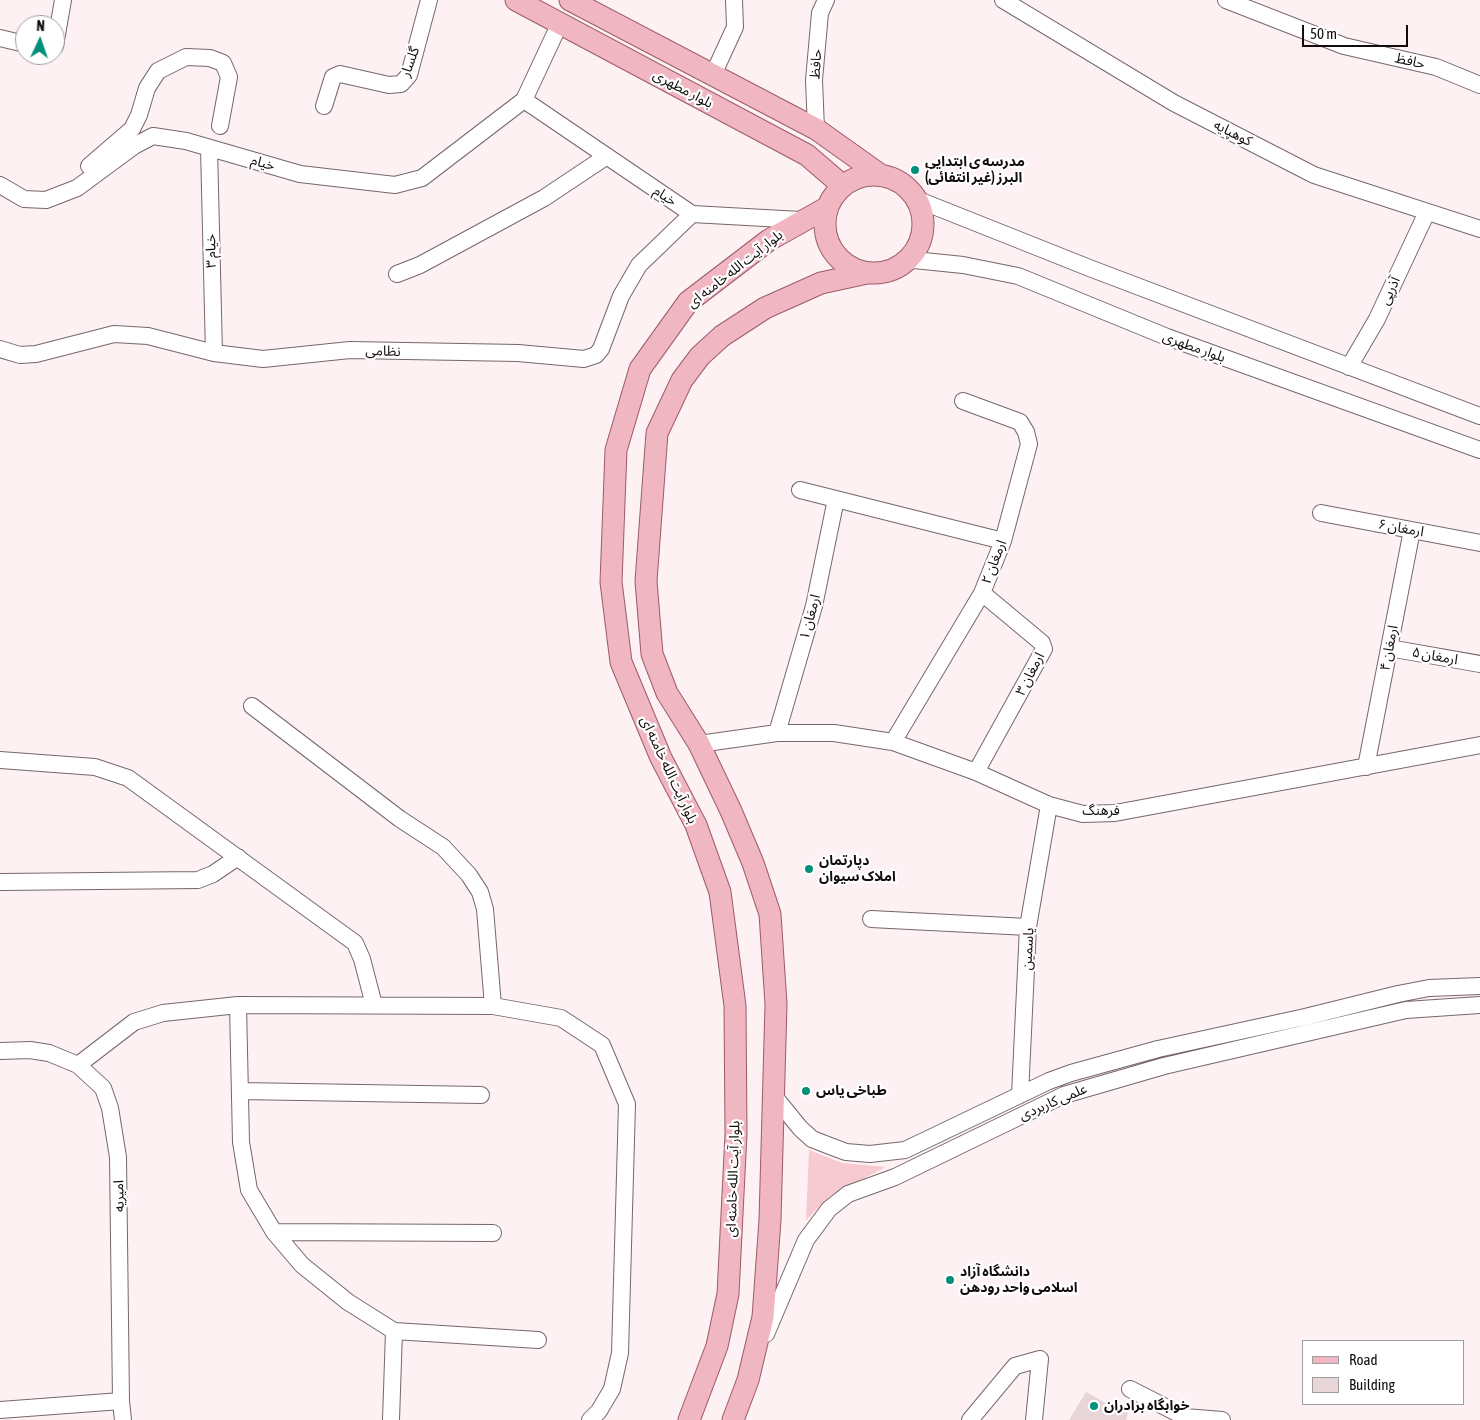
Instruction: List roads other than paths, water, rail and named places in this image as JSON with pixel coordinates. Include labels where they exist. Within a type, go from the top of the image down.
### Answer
[{"type":"main road","name":"بلوار مطهری","points":[[516,0],[807,155],[843,186]]},
{"type":"main road","name":"بلوار مطهری","points":[[583,3],[816,129],[882,176]]},
{"type":"main road","points":[[733,1420],[748,1380],[762,1317],[770,1220],[776,1004],[770,914],[739,828],[699,744],[667,693],[652,654],[646,580],[658,433],[682,380],[700,356],[722,336],[765,308],[821,283],[868,272],[888,271],[906,262],[915,251],[921,239],[922,211],[916,199],[907,188],[896,180],[882,176],[868,176],[855,179],[843,186],[828,206],[825,221],[826,235],[832,249],[841,260],[854,268],[868,272]]},
{"type":"main road","name":"بلوار آیت الله خامنه ای","points":[[689,1420],[717,1346],[728,1294],[736,1134],[735,1006],[720,892],[696,825],[661,758],[621,662],[611,582],[616,450],[640,369],[688,302],[769,240],[828,206]]},
{"type":"street","points":[[60,15],[63,0]]},
{"type":"street","name":"گلسار","points":[[324,106],[333,77],[340,74],[389,85],[401,84],[409,75],[429,0]]},
{"type":"street","points":[[713,75],[734,27],[734,0]]},
{"type":"street","name":"حافظ","points":[[816,129],[814,80],[820,13],[826,0]]},
{"type":"street","name":"کوهپایه","points":[[1003,0],[1174,103],[1314,175],[1480,229]]},
{"type":"street","name":"حافظ","points":[[1226,0],[1344,46],[1436,67],[1480,85]]},
{"type":"street","name":"خیام","points":[[0,185],[24,199],[46,200],[77,188],[134,146],[153,136],[171,138],[300,174],[395,184],[422,178],[524,100],[560,23]]},
{"type":"street","points":[[0,38],[15,42]]},
{"type":"street","points":[[46,200],[132,130],[139,116],[147,88],[158,71],[186,57],[210,58],[224,63],[230,78],[220,126]]},
{"type":"street","name":"خیام","points":[[524,100],[692,214],[801,220]]},
{"type":"street","name":"خیام ۳","points":[[209,148],[214,353]]},
{"type":"street","points":[[398,274],[420,265],[544,198],[607,156]]},
{"type":"street","points":[[916,199],[1480,416]]},
{"type":"street","name":"آذرپی","points":[[1349,367],[1377,319],[1427,212]]},
{"type":"street","name":"نظامی","points":[[0,349],[20,354],[36,354],[114,334],[148,336],[214,353],[263,358],[350,350],[518,353],[584,359],[596,355],[602,349],[621,296],[639,264],[692,214]]},
{"type":"street","name":"بلوار مطهری","points":[[906,262],[914,260],[963,264],[1018,276],[1167,337],[1480,450]]},
{"type":"street","name":"ارمغان ۲","points":[[893,742],[982,593],[1004,541],[1029,444],[1026,432],[1020,422],[963,401]]},
{"type":"street","points":[[800,490],[1004,541]]},
{"type":"street","name":"ارمغان ۱","points":[[777,733],[814,606],[836,499]]},
{"type":"street","name":"ارمغان ۶","points":[[1321,513],[1480,543]]},
{"type":"street","name":"ارمغان ۴","points":[[1366,767],[1412,530]]},
{"type":"street","name":"ارمغان ۳","points":[[976,772],[1044,649],[1042,643],[982,593]]},
{"type":"street","name":"ارمغان ۵","points":[[1390,648],[1480,664]]},
{"type":"street","points":[[252,706],[400,819],[443,847],[470,875],[480,892],[485,909],[493,1006]]},
{"type":"street","name":"فرهنگ","points":[[699,744],[777,733],[834,733],[893,742],[976,772],[1049,804],[1083,814],[1115,813],[1480,745]]},
{"type":"street","points":[[0,760],[95,767],[109,770],[128,778],[355,943],[362,959],[374,1005]]},
{"type":"street","name":"یاسمین","points":[[1020,1095],[1028,927],[1049,804]]},
{"type":"street","points":[[0,882],[198,880],[213,874],[238,857]]},
{"type":"street","points":[[871,919],[1028,927]]},
{"type":"street","name":"علمی کاربردی","points":[[748,1380],[783,1291],[806,1240],[829,1209],[848,1194],[895,1176],[1064,1094],[1307,1025],[1428,988],[1480,986]]},
{"type":"street","points":[[78,1065],[134,1022],[163,1013],[238,1005],[493,1006],[561,1018],[602,1045],[627,1104],[620,1353],[612,1389],[599,1411],[590,1420]]},
{"type":"street","points":[[238,1005],[241,1142],[249,1190],[274,1232],[302,1265],[348,1302],[394,1331],[538,1340]]},
{"type":"street","name":"علمی کاربردی","points":[[774,1096],[800,1128],[812,1139],[846,1152],[870,1154],[905,1150],[1020,1095],[1071,1074],[1158,1050],[1406,1010],[1480,1005]]},
{"type":"street","name":"امیریه","points":[[0,1051],[30,1050],[49,1053],[78,1065],[103,1088],[110,1108],[118,1157],[121,1401],[123,1420]]},
{"type":"street","points":[[1158,1050],[1164,1066]]},
{"type":"street","points":[[240,1091],[481,1095]]},
{"type":"street","points":[[274,1232],[493,1233]]},
{"type":"street","points":[[391,1420],[394,1331]]},
{"type":"street","points":[[970,1420],[1015,1366],[1040,1359],[1034,1420]]},
{"type":"street","points":[[1130,1389],[1185,1416],[1222,1420]]},
{"type":"street","points":[[0,1410],[121,1401]]},
{"type":"place","name":"مدرسه ی ابتدایی (غیر انتفائی) البرز","points":[[915,170]]},
{"type":"place","name":"دپارتمان املاک سیوان","points":[[809,869]]},
{"type":"place","name":"طباخی یاس","points":[[806,1091]]},
{"type":"place","name":"دانشگاه آزاد اسلامی واحد رودهن","points":[[950,1280]]},
{"type":"place","name":"خوابگاه برادران","points":[[1094,1406]]}]
